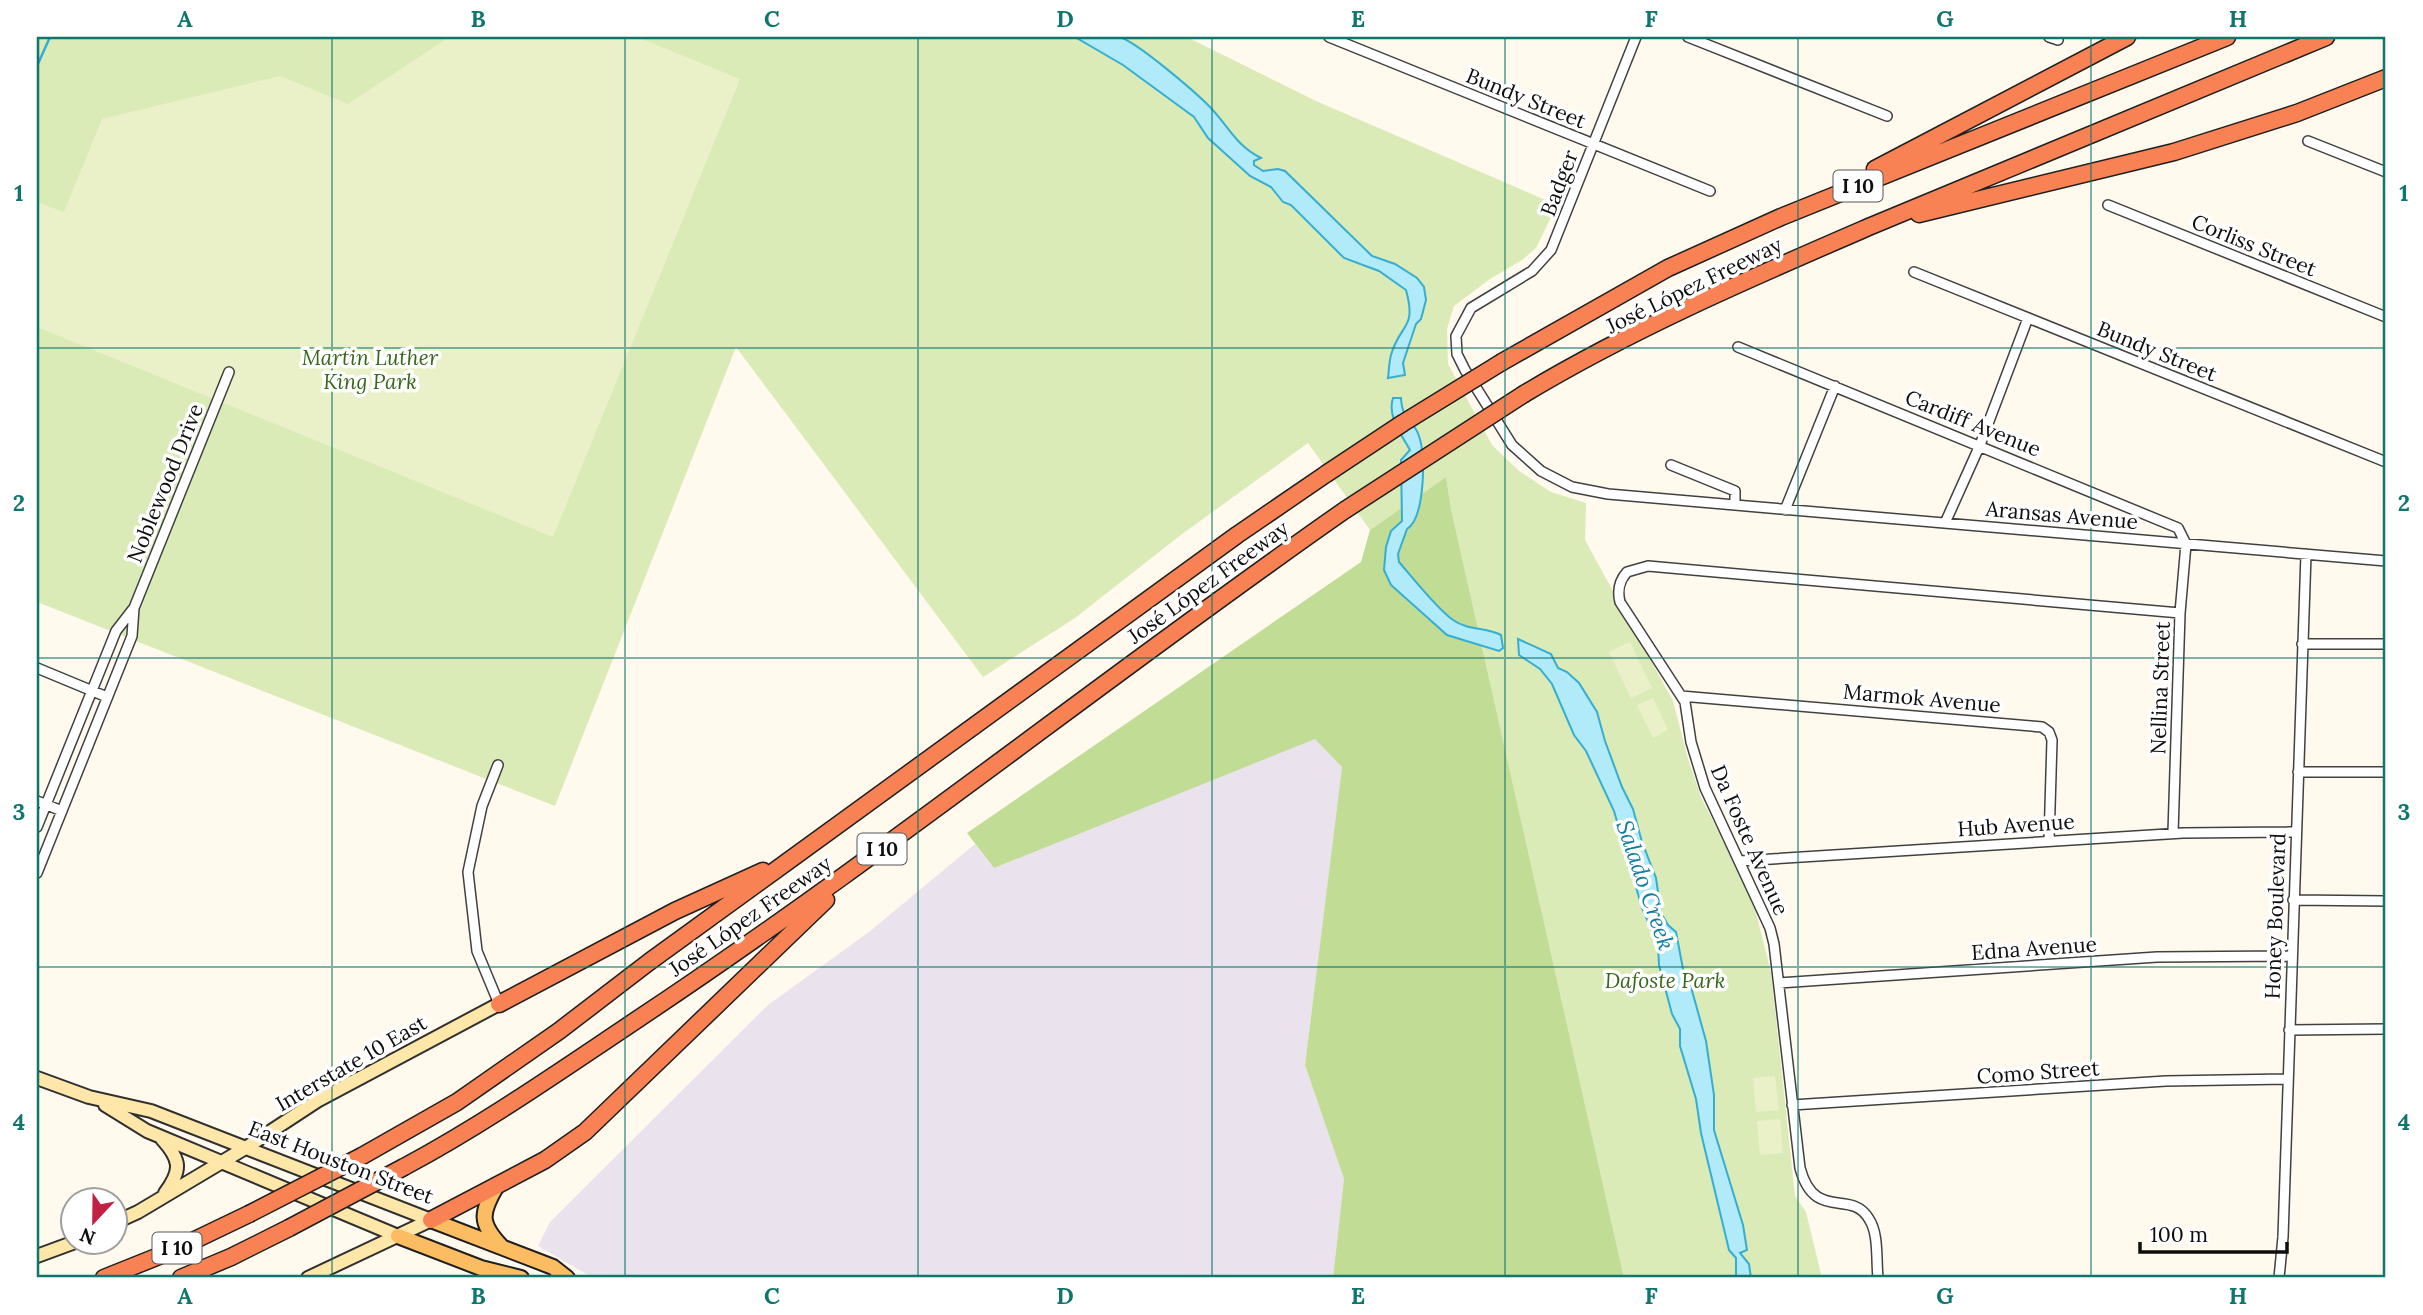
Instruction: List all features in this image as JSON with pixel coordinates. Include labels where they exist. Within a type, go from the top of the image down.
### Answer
[{"type":"highway","points":[[1781,217],[2127,37]]},
{"type":"highway","name":"José López Freeway","points":[[104,1278],[174,1250],[249,1214],[362,1156],[457,1102],[559,1031],[649,962],[1237,535],[1403,423],[1502,362],[1668,268],[1781,217],[2227,37]]},
{"type":"highway","name":"José López Freeway","points":[[181,1278],[231,1257],[404,1167],[468,1132],[561,1071],[711,970],[872,856],[1345,510],[1524,394],[1740,282],[2326,37]]},
{"type":"highway","points":[[1879,223],[2174,152],[2297,113],[2386,78]]},
{"type":"highway","points":[[431,1220],[545,1160],[585,1132],[872,856]]},
{"type":"highway","points":[[499,1004],[675,911],[790,859]]},
{"type":"main road","name":"Interstate 10 East","points":[[130,1216],[247,1147],[317,1101],[499,1004]]},
{"type":"main road","name":"East Houston Street","points":[[37,1078],[94,1098],[151,1111],[247,1147],[502,1247],[553,1268],[566,1278]]},
{"type":"main road","name":"East Houston Street","points":[[94,1098],[159,1136],[219,1163],[481,1268],[521,1278]]},
{"type":"main road","points":[[159,1136],[177,1161],[176,1175],[162,1196]]},
{"type":"main road","points":[[496,1187],[485,1208],[484,1217],[491,1235],[502,1247]]},
{"type":"main road","points":[[308,1278],[431,1220]]},
{"type":"main road","points":[[37,1256],[60,1247]]},
{"type":"street","name":"Bundy Street","points":[[1329,37],[1710,191]]},
{"type":"street","name":"Badger","points":[[1542,262],[1556,240],[1636,37]]},
{"type":"street","points":[[1688,37],[1887,116]]},
{"type":"street","points":[[2308,141],[2386,172]]},
{"type":"street","name":"Corliss Street","points":[[2108,205],[2386,317]]},
{"type":"street","name":"Aransas Avenue","points":[[1542,262],[1523,277],[1471,308],[1456,336],[1457,354],[1512,445],[1541,471],[1572,487],[1608,495],[2386,561]]},
{"type":"street","name":"Bundy Street","points":[[1914,272],[2386,462]]},
{"type":"street","points":[[1945,523],[1980,445],[2028,318]]},
{"type":"street","name":"Cardiff Avenue","points":[[1738,347],[2178,528],[2186,544]]},
{"type":"street","name":"Noblewood Drive","points":[[37,827],[41,803],[116,631],[134,608],[229,372]]},
{"type":"street","points":[[1785,510],[1835,386]]},
{"type":"street","points":[[1671,466],[1735,491],[1735,505]]},
{"type":"street","name":"Nellina Street","points":[[2173,833],[2180,613],[2186,544]]},
{"type":"street","name":"Honey Boulevard","points":[[2279,1278],[2283,1237],[2306,554]]},
{"type":"street","name":"Da Foste Avenue","points":[[1878,1278],[1875,1238],[1869,1218],[1861,1210],[1849,1205],[1822,1201],[1812,1195],[1804,1181],[1800,1168],[1779,983],[1770,928],[1698,770],[1685,702],[1620,601],[1620,582],[1627,572],[1648,566],[2180,613]]},
{"type":"street","name":"Noblewood Drive","points":[[37,873],[132,636],[134,608]]},
{"type":"street","points":[[2302,644],[2386,644]]},
{"type":"street","points":[[37,668],[107,697]]},
{"type":"street","name":"Marmok Avenue","points":[[1681,696],[2042,727],[2049,732],[2052,740],[2049,841]]},
{"type":"street","points":[[498,765],[482,806],[468,872],[477,951],[499,1004]]},
{"type":"street","points":[[2298,772],[2386,772]]},
{"type":"street","points":[[41,803],[62,811]]},
{"type":"street","name":"Hub Avenue","points":[[1740,861],[2173,833],[2295,832]]},
{"type":"street","points":[[2293,900],[2386,901]]},
{"type":"street","name":"Edna Avenue","points":[[1779,983],[2157,957],[2292,956]]},
{"type":"street","points":[[2289,1030],[2386,1029]]},
{"type":"street","name":"Como Street","points":[[1793,1105],[2166,1081],[2287,1079]]},
{"type":"shaded area","points":[[1315,738],[1342,767],[1305,1065],[1344,1179],[1333,1278],[593,1278],[538,1246],[550,1222],[768,1005],[869,932],[975,844],[994,868]]},
{"type":"green space","name":"Martin Luther King Park","points":[[37,37],[1187,37],[1316,101],[1557,205],[1536,248],[1454,306],[1447,329],[1448,364],[1492,445],[1519,471],[1551,492],[1586,503],[1585,540],[1673,701],[1701,797],[1753,901],[1771,972],[1795,1196],[1806,1212],[1822,1278],[1624,1278],[1446,477],[1370,530],[1308,443],[1182,534],[1075,618],[983,677],[736,347],[555,806],[37,602]]},
{"type":"green space","points":[[449,37],[637,37],[740,79],[553,537],[37,327],[37,202],[64,212],[102,119],[280,76],[348,104]]},
{"type":"green space","points":[[1446,477],[1624,1278],[1333,1278],[1344,1179],[1305,1065],[1342,767],[1315,739],[994,868],[967,833],[1361,562],[1370,530]]},
{"type":"green space","points":[[1630,642],[1652,688],[1631,698],[1609,652]]},
{"type":"green space","points":[[1653,698],[1668,730],[1653,738],[1637,705]]},
{"type":"green space","points":[[1775,1076],[1779,1110],[1756,1112],[1753,1078]]},
{"type":"green space","points":[[1780,1119],[1783,1153],[1760,1155],[1757,1121]]},
{"type":"water","points":[[1114,36],[1138,47],[1202,99],[1238,141],[1261,158],[1254,161],[1254,165],[1263,171],[1285,171],[1372,256],[1395,264],[1417,278],[1424,287],[1426,300],[1403,363],[1405,375],[1388,378],[1391,355],[1410,313],[1406,290],[1379,271],[1344,258],[1291,205],[1283,202],[1271,187],[1250,176],[1208,138],[1194,117],[1123,65],[1075,37]]},
{"type":"water","points":[[1393,398],[1401,398],[1406,416],[1419,436],[1423,457],[1421,499],[1398,554],[1399,562],[1453,620],[1465,626],[1501,635],[1503,648],[1499,651],[1447,635],[1391,585],[1384,570],[1391,531],[1402,521],[1401,460],[1410,450],[1393,418]]},
{"type":"water","name":"Salado Creek","points":[[1518,639],[1551,654],[1558,668],[1579,683],[1597,712],[1622,787],[1633,809],[1656,878],[1661,913],[1676,932],[1683,969],[1691,987],[1706,1041],[1714,1095],[1714,1130],[1743,1225],[1747,1250],[1740,1253],[1749,1264],[1751,1278],[1736,1278],[1736,1258],[1729,1250],[1701,1133],[1696,1099],[1680,1046],[1680,1029],[1672,1014],[1659,965],[1658,945],[1642,908],[1614,811],[1586,751],[1574,735],[1552,684],[1540,669],[1519,655]]},
{"type":"waterway","points":[[37,66],[50,37]]},
{"type":"park label","name":"Dafoste Park","points":[[1665,980]]}]
